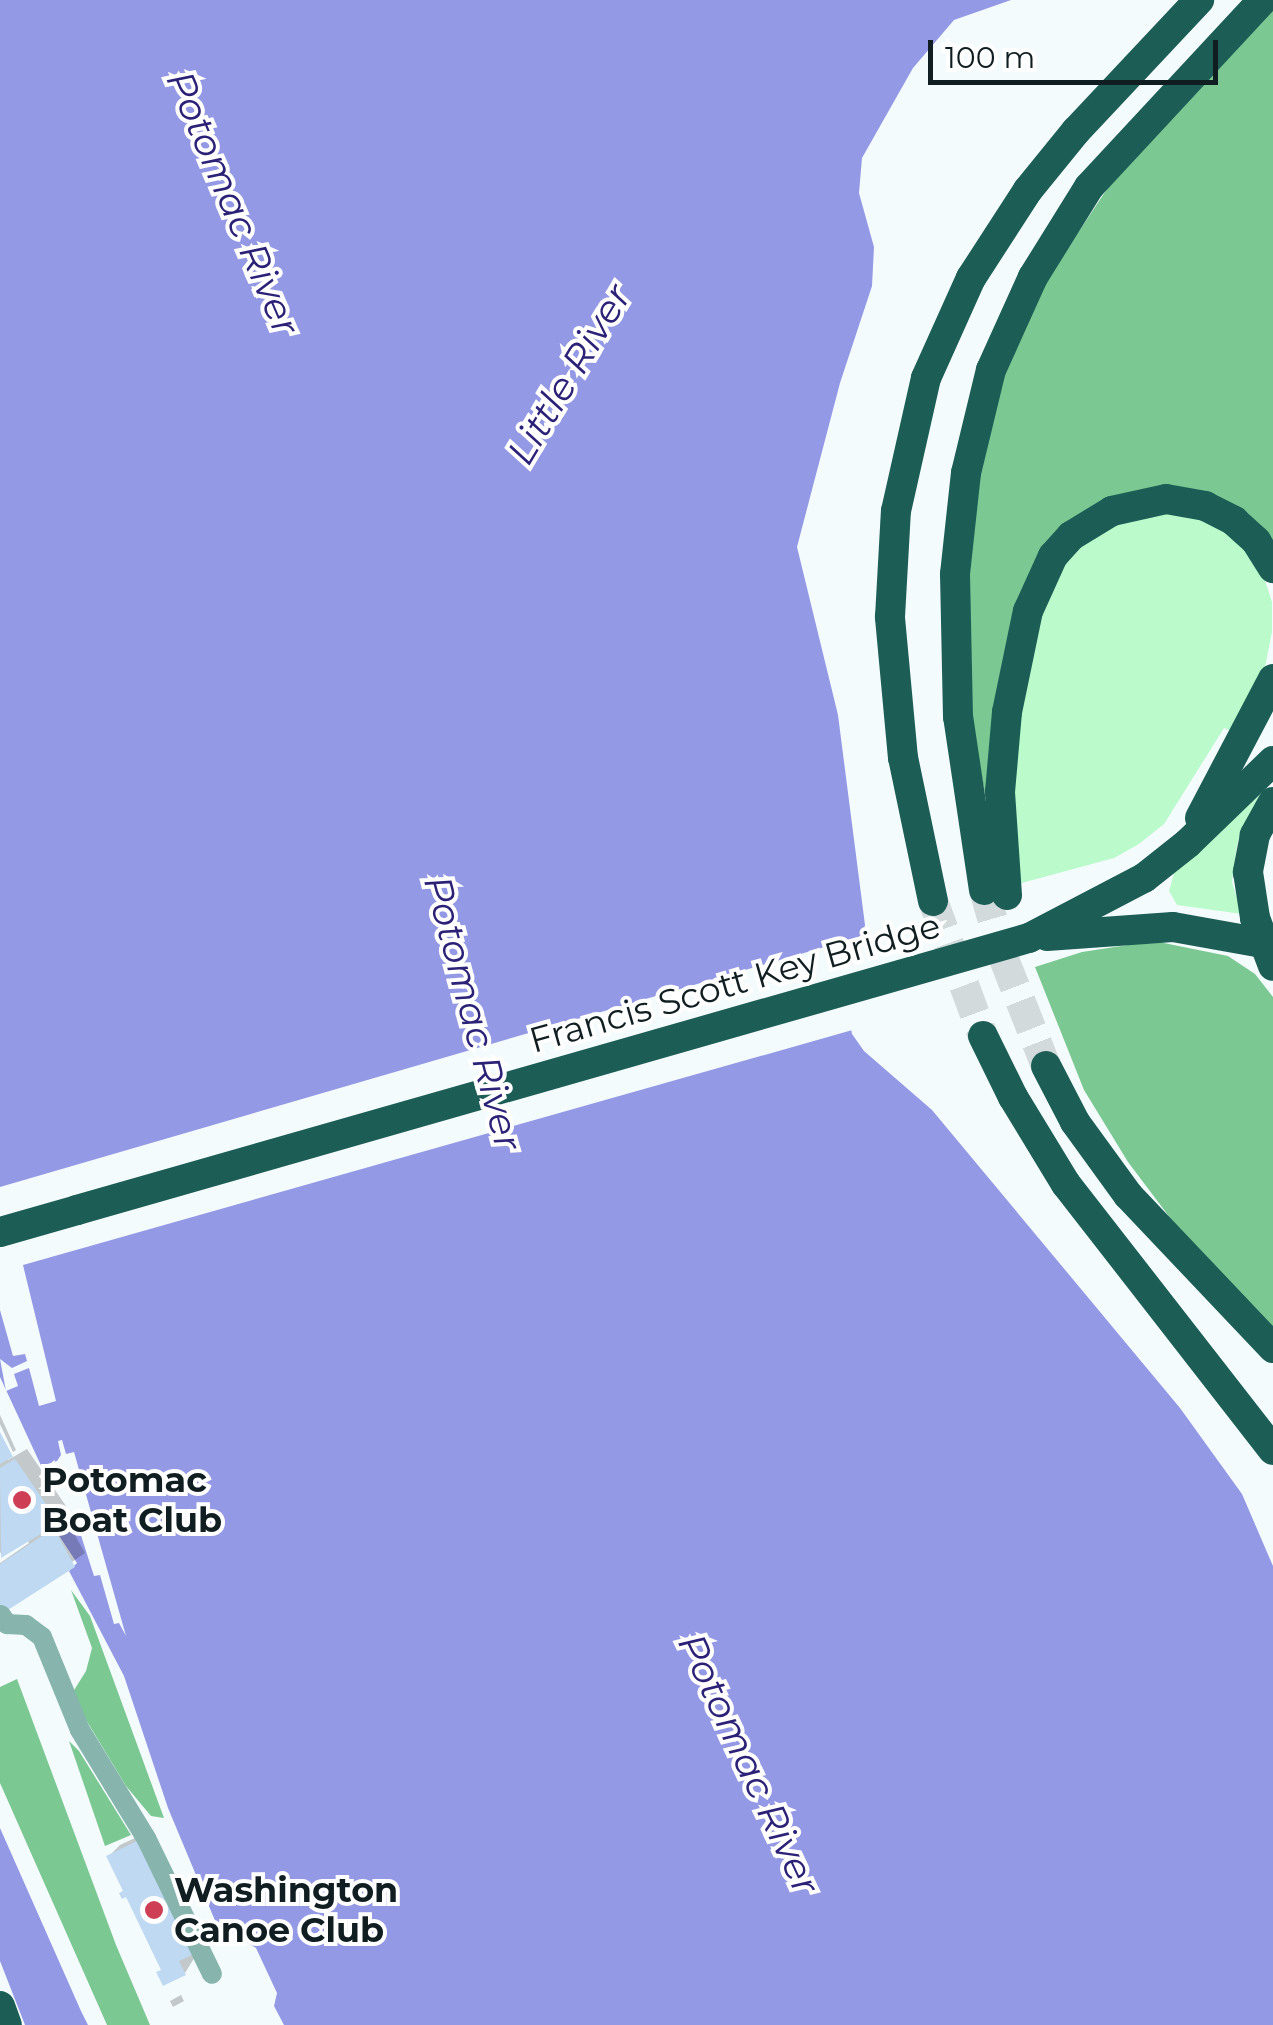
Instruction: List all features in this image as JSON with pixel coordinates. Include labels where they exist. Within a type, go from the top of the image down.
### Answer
[{"type":"highway","points":[[1263,0],[1089,187],[1032,277],[991,370],[960,506],[954,610],[960,734],[995,893],[1007,712],[1028,611],[1052,556],[1071,536],[1112,511],[1166,499],[1205,506],[1234,521],[1256,541],[1273,568]]},
{"type":"highway","points":[[933,901],[908,792],[890,635],[896,511],[916,410],[954,310],[1008,220],[1076,130],[1195,3]]},
{"type":"highway","points":[[1188,844],[1273,680]]},
{"type":"highway","points":[[1029,938],[1122,892],[1188,844],[1273,761]]},
{"type":"highway","points":[[1270,951],[1249,894],[1248,872],[1254,835],[1273,802]]},
{"type":"highway","points":[[1029,938],[1173,927],[1270,951]]},
{"type":"highway","name":"Francis Scott Key Bridge","points":[[0,1232],[1029,938]]},
{"type":"highway","points":[[983,1036],[1066,1184],[1273,1450]]},
{"type":"highway","points":[[1046,1066],[1075,1122],[1128,1195],[1273,1348]]},
{"type":"highway","points":[[0,2006],[7,2025]]},
{"type":"lane","points":[[1,1614],[7,1624],[26,1625],[42,1637],[80,1730],[146,1838],[212,1974]]},
{"type":"green space","points":[[1273,10],[1273,557],[1224,510],[1093,511],[1001,682],[985,795],[970,711],[965,575],[983,448],[1010,354],[1038,293],[1119,171]]},
{"type":"green space","points":[[1188,511],[1237,537],[1260,565],[1272,602],[1272,632],[1260,692],[1234,732],[1224,728],[1164,824],[1139,844],[1114,858],[1014,885],[1008,774],[1050,574],[1109,521]]},
{"type":"green space","points":[[1266,789],[1240,832],[1236,852],[1232,882],[1242,914],[1177,905],[1169,891],[1174,873]]},
{"type":"green space","points":[[1154,941],[1228,956],[1255,974],[1273,997],[1273,1333],[1177,1227],[1128,1162],[1084,1090],[1035,967],[1082,952]]},
{"type":"green space","points":[[71,1590],[90,1616],[164,1818],[151,1816],[126,1786],[71,1695],[86,1671],[92,1648]]},
{"type":"green space","points":[[17,1679],[116,1945],[150,2025],[107,2025],[0,1783],[0,1687]]},
{"type":"green space","points":[[69,1741],[79,1751],[131,1835],[105,1846]]},
{"type":"water","points":[[0,0],[1011,0],[954,20],[913,68],[862,158],[859,193],[874,247],[872,286],[840,383],[797,547],[838,715],[865,925],[848,1013],[852,1034],[864,1051],[932,1110],[1180,1408],[1242,1494],[1273,1566],[1273,2025],[284,2025],[274,2006],[277,1993],[256,1948],[216,1923],[168,1808],[124,1676],[69,1571],[77,1563],[56,1531],[59,1515],[50,1485],[0,1377]]},
{"type":"water","points":[[0,1828],[88,2025],[25,2025],[0,1961]]},
{"type":"pier","points":[[869,934],[856,982],[856,1029],[23,1265],[56,1401],[39,1406],[29,1368],[14,1374],[18,1386],[6,1391],[0,1359],[12,1368],[27,1361],[25,1354],[13,1356],[0,1310],[0,1187]]},
{"type":"pier","points":[[62,1440],[66,1454],[74,1452],[126,1636],[119,1623],[114,1624],[100,1575],[94,1576],[78,1526],[56,1531],[38,1467],[57,1461],[61,1455],[58,1441]]},
{"type":"building","points":[[0,1432],[13,1457],[0,1464]]},
{"type":"building","name":"Potomac Boat Club","points":[[15,1459],[59,1523],[1,1558],[0,1468]]},
{"type":"building","points":[[54,1528],[75,1567],[0,1615],[0,1564]]},
{"type":"building","name":"Washington Canoe Club","points":[[141,1839],[196,1953],[179,1961],[186,1975],[163,1986],[156,1972],[161,1970],[126,1897],[122,1899],[119,1893],[123,1891],[106,1856]]},
{"type":"tunnel","points":[[984,890],[1004,959],[1046,1066]]},
{"type":"tunnel","points":[[933,901],[983,1036]]},
{"type":"place","name":"Potomac Boat Club","points":[[22,1500]]},
{"type":"place","name":"Washington Canoe Club","points":[[154,1910]]},
{"type":"water label","name":"Potomac River","points":[[233,203]]},
{"type":"water label","name":"Little River","points":[[569,374]]},
{"type":"water label","name":"Potomac River","points":[[473,1013]]},
{"type":"water label","name":"Potomac River","points":[[749,1764]]}]
